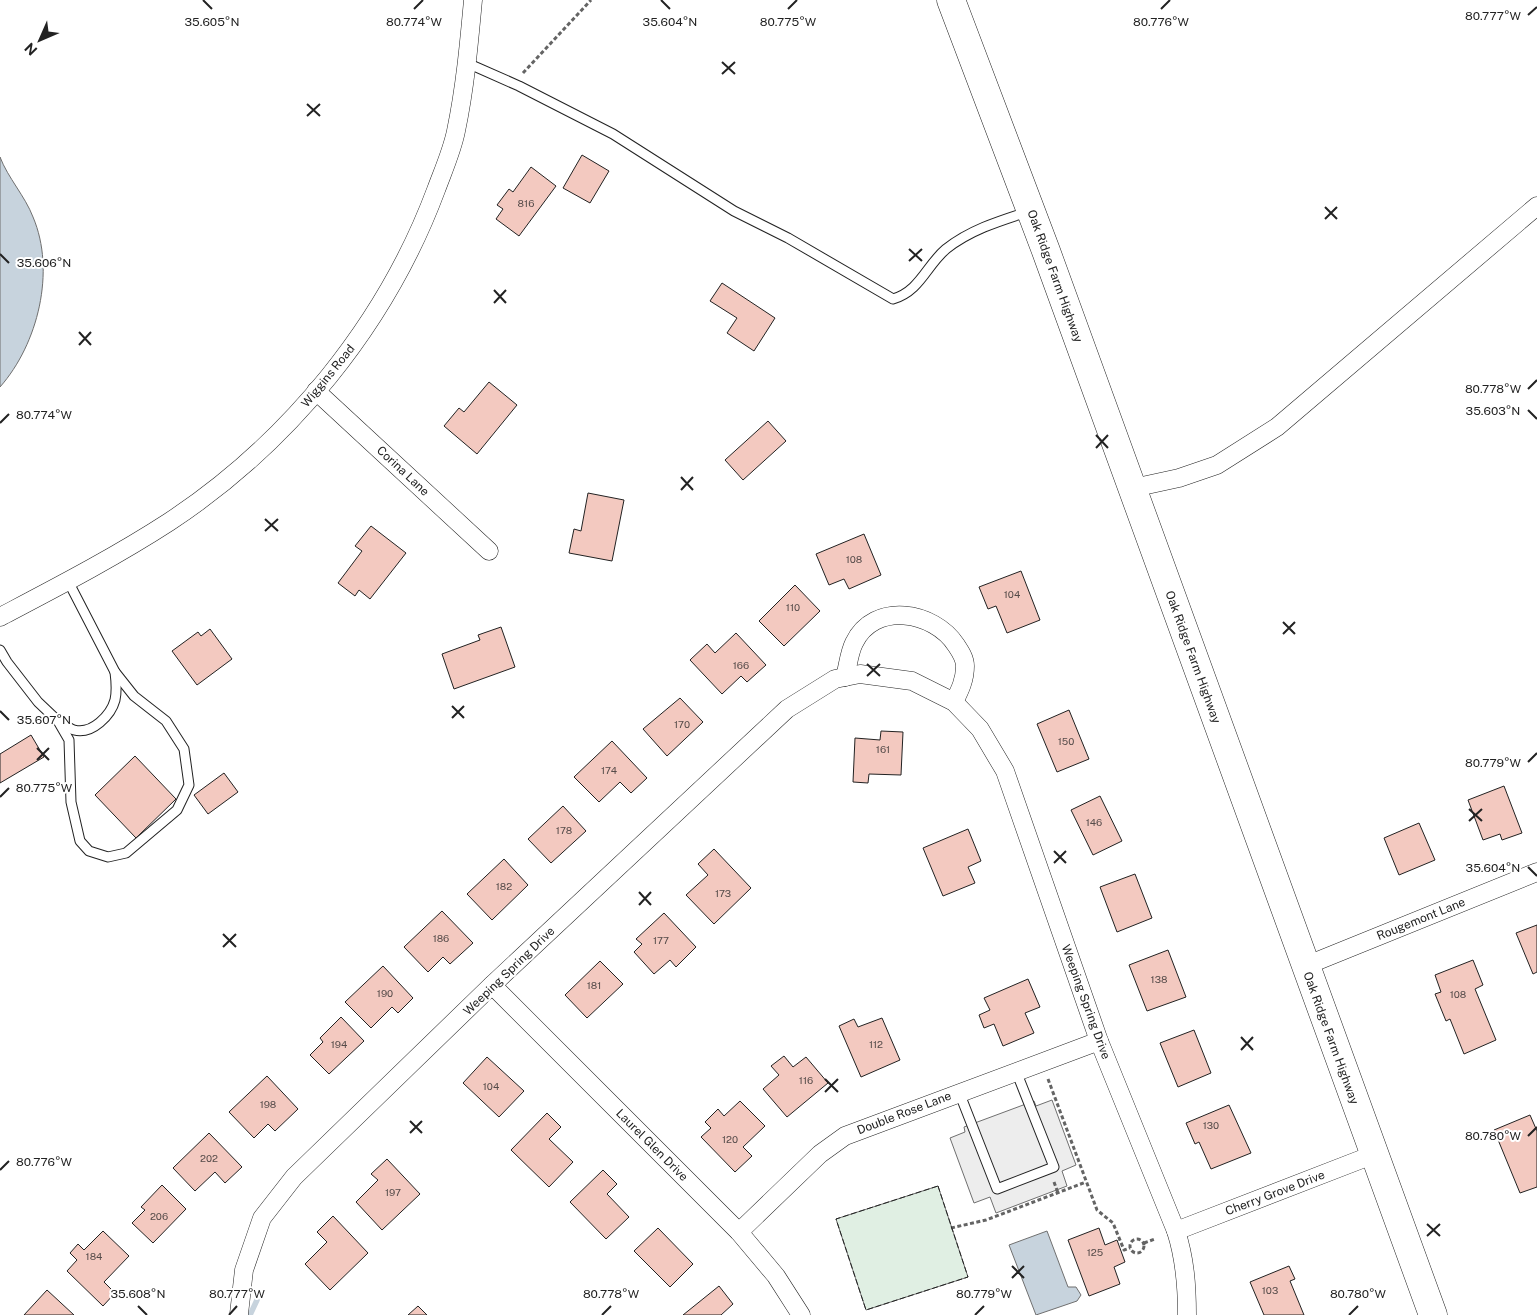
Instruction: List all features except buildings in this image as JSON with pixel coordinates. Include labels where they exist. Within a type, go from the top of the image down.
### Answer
[{"type":"main road","name":"Oak Ridge Farm Highway","points":[[951,0],[1133,488],[1433,1315]]},
{"type":"street","name":"Wiggins Road","points":[[0,618],[132,545],[202,498],[248,461],[290,421],[364,331],[384,300],[424,222],[456,133],[467,63],[473,0]]},
{"type":"street","points":[[1133,488],[1179,478],[1217,465],[1277,428],[1537,206]]},
{"type":"street","name":"Corina Lane","points":[[316,391],[489,551]]},
{"type":"street","points":[[845,677],[854,643],[863,630],[880,619],[904,614],[931,621],[950,635],[961,652],[965,664],[963,685],[954,702]]},
{"type":"street","name":"Weeping Spring Drive","points":[[236,1315],[244,1270],[262,1218],[294,1177],[492,985],[787,709],[835,679],[860,674],[912,681],[954,702],[980,729],[1005,772],[1099,1041],[1176,1231],[1187,1278],[1188,1315]]},
{"type":"street","name":"Rougemont Lane","points":[[1305,966],[1537,872]]},
{"type":"street","name":"Laurel Glen Drive","points":[[492,985],[739,1232],[776,1276],[801,1315]]},
{"type":"street","name":"Double Rose Lane","points":[[739,1232],[820,1154],[845,1136],[958,1092],[1099,1041]]},
{"type":"street","name":"Cherry Grove Drive","points":[[1176,1231],[1375,1154]]},
{"type":"lane","points":[[467,63],[513,83],[614,134],[734,211],[788,238],[893,299],[907,295],[946,250],[982,227],[1030,211]]},
{"type":"lane","points":[[58,721],[69,740],[71,802],[80,841],[89,851],[108,858],[126,853],[177,810],[189,785],[184,749],[166,721],[134,696],[115,672],[68,580]]},
{"type":"lane","points":[[0,650],[38,702],[58,721],[74,730],[83,731],[92,728],[101,721],[115,700],[115,672]]},
{"type":"lane","points":[[958,1092],[997,1189],[1054,1167],[1016,1071]]},
{"type":"path","points":[[513,83],[590,0]]},
{"type":"path","points":[[1048,1079],[1099,1214],[1113,1223],[1124,1250],[1130,1248]]},
{"type":"path","points":[[951,1228],[986,1220],[1086,1182]]},
{"type":"path","points":[[1130,1248],[1133,1239],[1138,1238],[1144,1243]]},
{"type":"path","points":[[1144,1243],[1155,1239]]},
{"type":"path","points":[[1130,1248],[1135,1253],[1140,1252],[1144,1247],[1144,1243]]},
{"type":"green space","points":[[938,1186],[968,1277],[866,1310],[836,1219]]},
{"type":"shaded area","points":[[0,157],[33,217],[40,238],[43,260],[43,283],[33,329],[13,370],[0,387]]},
{"type":"shaded area","points":[[1052,1100],[1076,1165],[1062,1171],[1067,1186],[996,1213],[990,1197],[974,1203],[950,1138],[965,1132],[964,1127],[1034,1101],[1036,1106]]},
{"type":"shaded area","points":[[1047,1231],[1068,1287],[1076,1287],[1081,1295],[1077,1301],[1036,1315],[1009,1245]]},
{"type":"waterway","points":[[250,1315],[257,1300]]},
{"type":"fence","points":[[938,1186],[968,1277],[866,1310],[836,1219],[938,1186]]}]
